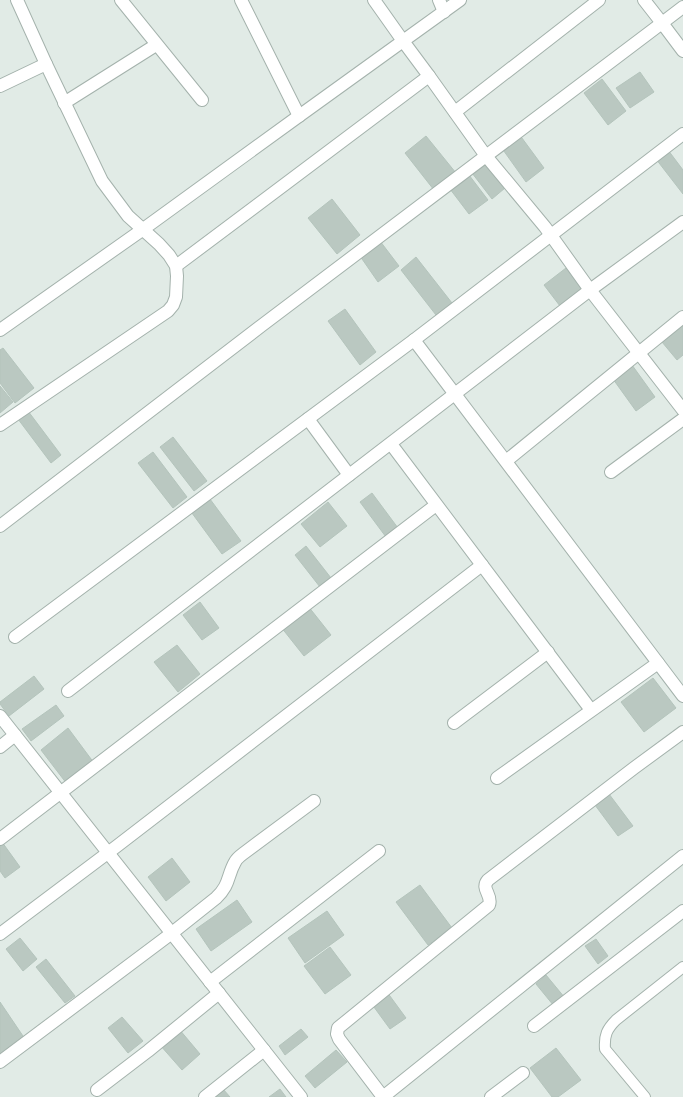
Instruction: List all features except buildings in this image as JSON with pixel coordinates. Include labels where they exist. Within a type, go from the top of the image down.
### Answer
[{"type":"street","points":[[0,425],[168,311],[176,298],[177,276],[176,266],[169,255],[128,216],[102,181],[64,103],[17,0]]},
{"type":"street","points":[[121,0],[202,100]]},
{"type":"street","points":[[241,0],[299,116]]},
{"type":"street","points":[[374,0],[486,156],[545,227],[590,290],[683,410]]},
{"type":"street","points":[[438,0],[444,12]]},
{"type":"street","points":[[0,330],[142,230],[460,0]]},
{"type":"street","points":[[455,112],[599,0]]},
{"type":"street","points":[[644,0],[683,51]]},
{"type":"street","points":[[0,526],[261,326],[683,7]]},
{"type":"street","points":[[64,103],[156,45]]},
{"type":"street","points":[[0,86],[46,64]]},
{"type":"street","points":[[176,266],[429,76]]},
{"type":"street","points":[[15,637],[414,340],[683,134]]},
{"type":"street","points":[[68,691],[590,290],[683,222]]},
{"type":"street","points":[[506,461],[683,317]]},
{"type":"street","points":[[414,340],[683,696]]},
{"type":"street","points":[[308,419],[349,475]]},
{"type":"street","points":[[611,472],[683,419]]},
{"type":"street","points":[[391,444],[591,710]]},
{"type":"street","points":[[0,839],[436,504]]},
{"type":"street","points":[[0,934],[482,565]]},
{"type":"street","points":[[454,723],[548,652]]},
{"type":"street","points":[[497,778],[658,663]]},
{"type":"street","points":[[0,716],[301,1097]]},
{"type":"street","points":[[683,732],[488,880],[485,889],[490,900],[489,906],[338,1028],[337,1034],[339,1039],[383,1097],[683,856]]},
{"type":"street","points":[[0,746],[15,735]]},
{"type":"street","points":[[0,1062],[172,933],[222,892],[226,886],[236,860],[240,856],[314,801]]},
{"type":"street","points":[[210,982],[379,850]]},
{"type":"street","points":[[534,1026],[683,911]]},
{"type":"street","points":[[97,1090],[148,1051],[219,993]]},
{"type":"street","points":[[205,1097],[264,1050]]},
{"type":"street","points":[[491,1097],[523,1073]]},
{"type":"lane","points":[[644,1097],[606,1048],[605,1042],[608,1028],[683,967]]}]
